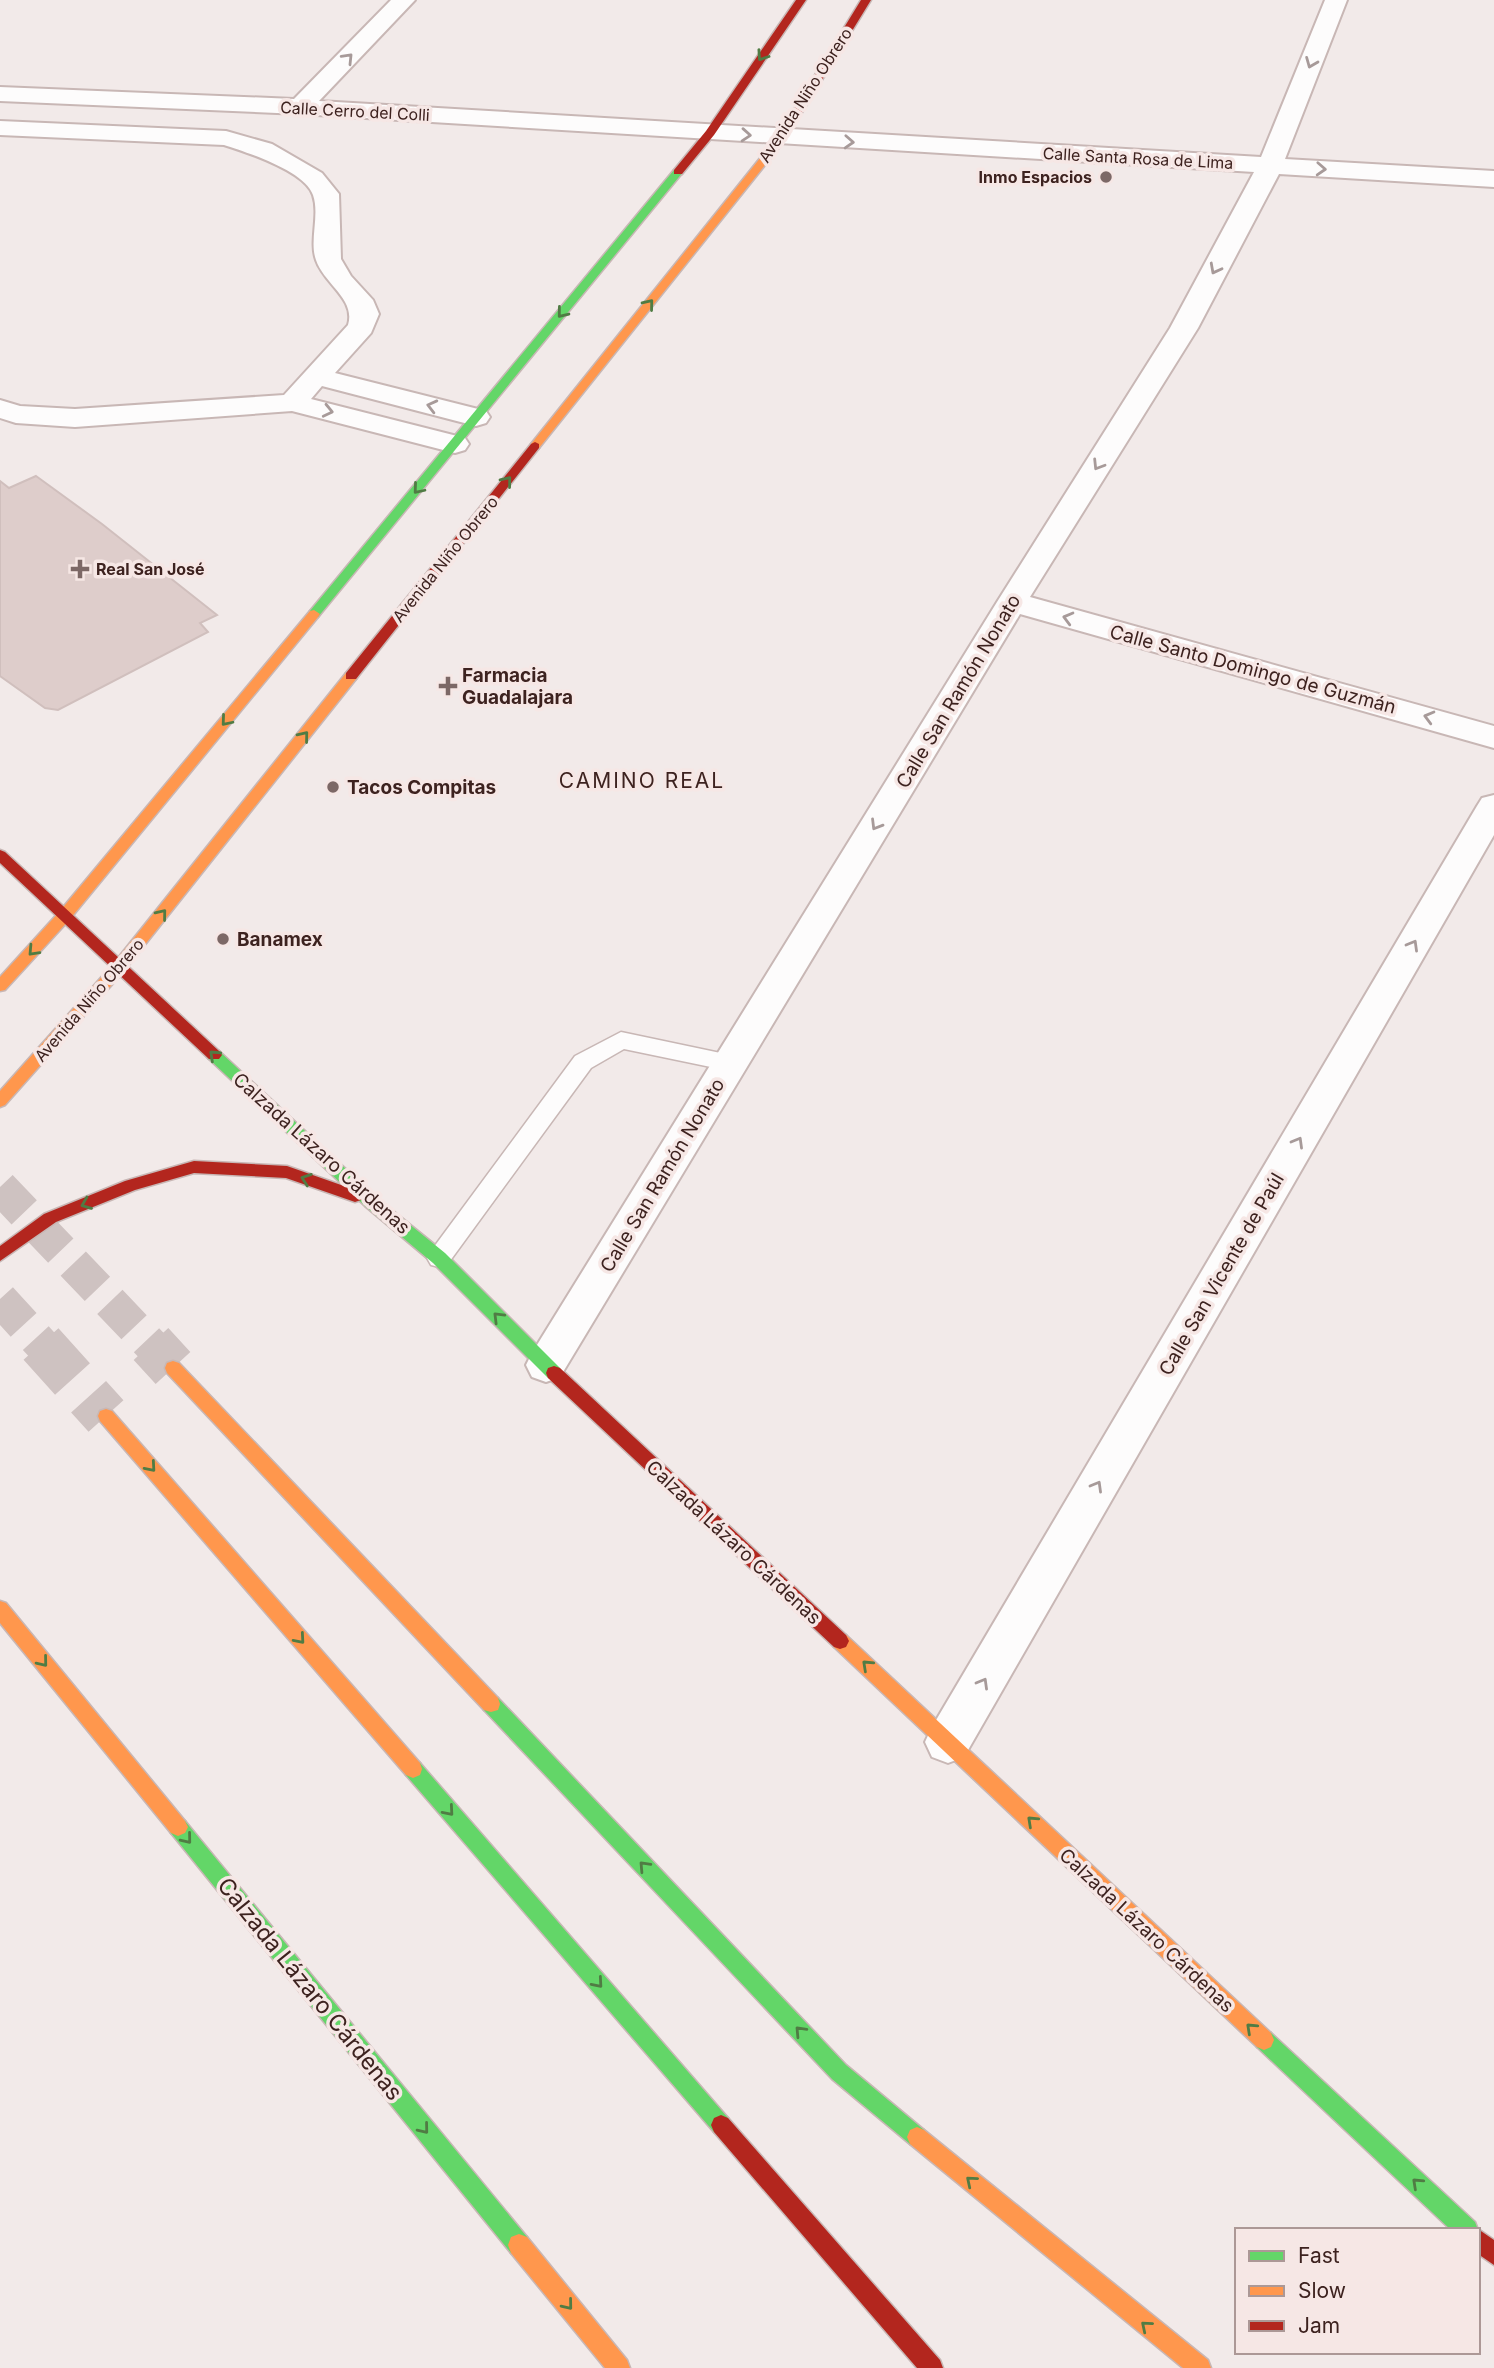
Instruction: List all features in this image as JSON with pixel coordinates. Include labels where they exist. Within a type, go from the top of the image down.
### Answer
[{"type":"main road","points":[[0,986],[65,915],[710,133],[801,0]]},
{"type":"main road","name":"Avenida Niño Obrero","points":[[0,1101],[120,967],[781,138],[866,0]]},
{"type":"main road","name":"Calzada Lázaro Cárdenas","points":[[0,855],[371,1202],[439,1258],[546,1365],[1466,2228]]},
{"type":"main road","points":[[0,1255],[50,1218],[131,1185],[194,1167],[287,1172],[371,1202]]},
{"type":"main road","points":[[173,1368],[839,2072],[1200,2368]]},
{"type":"main road","points":[[106,1416],[932,2368]]},
{"type":"main road","name":"Calzada Lázaro Cárdenas","points":[[0,1609],[619,2368]]},
{"type":"main road","points":[[1480,2242],[1494,2254]]},
{"type":"street","points":[[300,107],[404,0]]},
{"type":"street","name":"Calle San Ramón Nonato","points":[[546,1365],[1012,602],[1184,328],[1270,166],[1336,0]]},
{"type":"street","name":"Calle Cerro del Colli","points":[[0,94],[300,107],[781,138]]},
{"type":"street","points":[[0,128],[226,138],[263,149],[313,178],[326,194],[328,259],[340,280],[360,300],[365,314],[361,327],[292,403]]},
{"type":"street","name":"Calle Santa Rosa de Lima","points":[[781,138],[1494,179]]},
{"type":"street","points":[[318,377],[476,417]]},
{"type":"street","points":[[0,408],[16,414],[75,418],[292,403],[455,444]]},
{"type":"street","name":"Calle Santo Domingo de Guzmán","points":[[1012,602],[1494,737]]},
{"type":"street","name":"Calle San Vicente de Paúl","points":[[948,1742],[1494,806]]},
{"type":"lane","points":[[439,1258],[583,1062],[621,1040],[730,1063]]},
{"type":"building","name":"Real San José","points":[[36,476],[102,524],[217,615],[200,623],[208,632],[58,710],[45,708],[0,676],[0,481],[9,488]]},
{"type":"tunnel","points":[[0,1187],[152,1346]]},
{"type":"tunnel","points":[[0,1299],[43,1346]]},
{"type":"tunnel","points":[[41,1344],[106,1416]]},
{"type":"tunnel","points":[[151,1344],[173,1368]]},
{"type":"traffic: fast","points":[[314,614],[678,172]]},
{"type":"traffic: fast","points":[[214,1055],[371,1202],[439,1258],[554,1373]]},
{"type":"traffic: fast","points":[[491,1704],[839,2072],[917,2137]]},
{"type":"traffic: fast","points":[[413,1769],[721,2125]]},
{"type":"traffic: fast","points":[[178,1827],[519,2245]]},
{"type":"traffic: fast","points":[[1264,2040],[1465,2228]]},
{"type":"traffic: slow","points":[[535,446],[781,138],[793,119]]},
{"type":"traffic: slow","points":[[0,986],[65,915],[314,614]]},
{"type":"traffic: slow","points":[[0,1101],[119,967],[351,676]]},
{"type":"traffic: slow","points":[[173,1368],[491,1704]]},
{"type":"traffic: slow","points":[[106,1416],[413,1769]]},
{"type":"traffic: slow","points":[[0,1609],[178,1827]]},
{"type":"traffic: slow","points":[[840,1641],[1264,2040]]},
{"type":"traffic: slow","points":[[917,2137],[1200,2368]]},
{"type":"traffic: slow","points":[[519,2245],[619,2368]]},
{"type":"traffic: jam","points":[[678,172],[710,133],[801,0]]},
{"type":"traffic: jam","points":[[793,119],[866,0]]},
{"type":"traffic: jam","points":[[351,676],[535,446]]},
{"type":"traffic: jam","points":[[0,855],[214,1055]]},
{"type":"traffic: jam","points":[[0,1255],[50,1218],[131,1185],[194,1167],[287,1172],[355,1196]]},
{"type":"traffic: jam","points":[[554,1373],[840,1641]]},
{"type":"traffic: jam","points":[[721,2125],[932,2368]]},
{"type":"traffic: jam","points":[[1480,2242],[1494,2254]]},
{"type":"place","name":"Inmo Espacios","points":[[1106,177]]},
{"type":"place","name":"Real San José","points":[[80,569]]},
{"type":"place","name":"Farmacia Guadalajara","points":[[448,686]]},
{"type":"place","name":"Tacos Compitas","points":[[333,787]]},
{"type":"place","name":"Banamex","points":[[223,939]]},
{"type":"district","name":"CAMINO REAL","points":[[642,781]]}]
